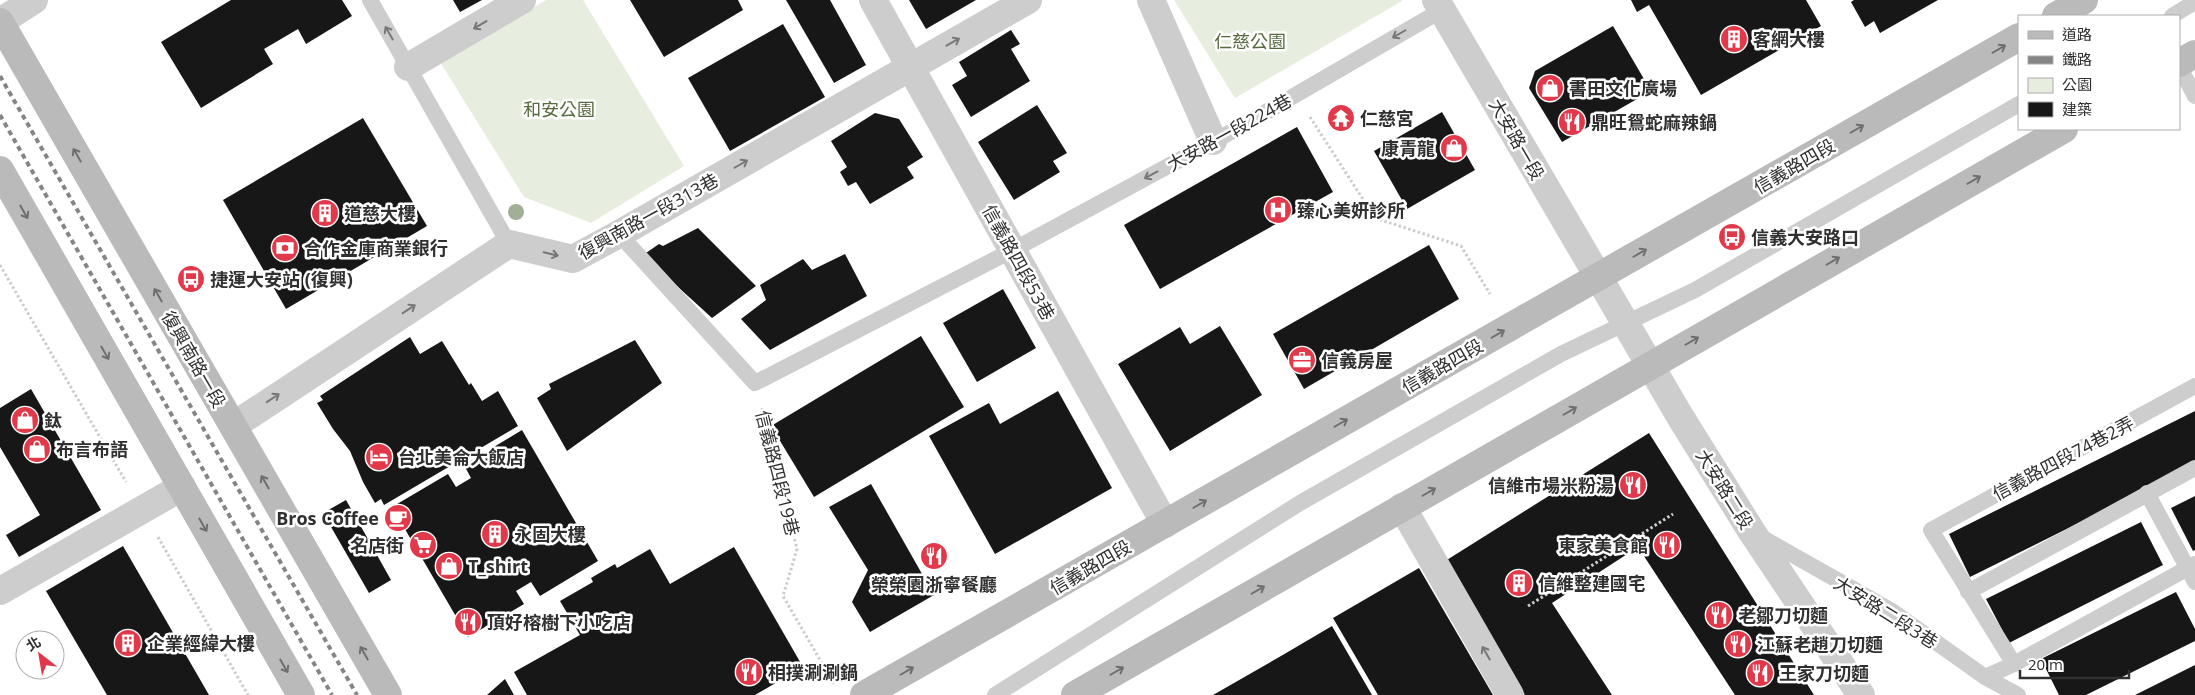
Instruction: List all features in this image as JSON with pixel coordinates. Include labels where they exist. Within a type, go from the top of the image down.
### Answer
[{"type":"main road","points":[[2058,15],[2084,0]]},
{"type":"main road","name":"復興南路一段","points":[[0,22],[388,695]]},
{"type":"main road","name":"信義路四段","points":[[864,695],[2018,38]]},
{"type":"main road","points":[[2180,63],[2195,54]]},
{"type":"main road","points":[[1075,695],[2062,130]]},
{"type":"main road","points":[[0,170],[300,695]]},
{"type":"street","points":[[0,22],[34,0]]},
{"type":"street","points":[[408,67],[522,0]]},
{"type":"street","name":"信義路四段53巷","points":[[873,0],[1165,524]]},
{"type":"street","name":"復興南路一段313巷","points":[[509,244],[573,259],[1028,0]]},
{"type":"street","points":[[1151,0],[1213,141]]},
{"type":"street","name":"大安路一段","points":[[1439,5],[1598,278]]},
{"type":"street","points":[[233,426],[509,244]]},
{"type":"street","name":"大安路二段","points":[[1598,278],[1752,532],[1861,695]]},
{"type":"street","points":[[0,591],[182,487]]},
{"type":"street","points":[[1402,507],[1510,695]]},
{"type":"lane","points":[[370,0],[509,244]]},
{"type":"lane","points":[[2174,15],[2195,2]]},
{"type":"lane","name":"大安路一段224巷","points":[[1013,250],[1296,95],[1439,5]]},
{"type":"lane","points":[[2180,66],[2195,96]]},
{"type":"lane","points":[[995,695],[1300,503],[1553,359],[1694,290],[2018,105]]},
{"type":"lane","points":[[619,234],[755,383],[1013,250]]},
{"type":"lane","name":"信義路四段74巷2弄","points":[[1968,592],[1931,530],[2195,386]]},
{"type":"lane","points":[[2014,664],[1968,592],[2195,468]]},
{"type":"lane","points":[[1984,677],[2014,664],[2192,572],[2147,493]]},
{"type":"lane","name":"大安路二段3巷","points":[[1752,532],[1892,611],[1984,677],[2018,695]]},
{"type":"path","points":[[1296,95],[1375,218],[1461,246],[1490,294]]},
{"type":"path","name":"信義路四段19巷","points":[[755,383],[797,550],[783,596],[836,687]]},
{"type":"path","points":[[1528,606],[1673,514]]},
{"type":"green space","name":"和安公園","points":[[546,0],[583,0],[684,166],[591,223],[524,197],[440,62]]},
{"type":"green space","name":"仁慈公園","points":[[1174,0],[1402,0],[1402,1],[1235,98]]},
{"type":"building","points":[[231,0],[342,0],[352,16],[306,44],[298,29],[264,49],[273,64],[201,108],[161,42]]},
{"type":"building","points":[[453,0],[482,0],[460,12]]},
{"type":"building","points":[[630,0],[738,0],[743,10],[664,57]]},
{"type":"building","points":[[786,0],[830,0],[866,65],[834,83]]},
{"type":"building","points":[[909,0],[976,0],[926,29]]},
{"type":"building","name":"客網大樓","points":[[1631,0],[1806,0],[1821,26],[1701,95],[1649,5],[1637,12]]},
{"type":"building","points":[[1854,0],[1938,0],[1880,33],[1874,21],[1865,27],[1851,2]]},
{"type":"building","points":[[783,24],[825,97],[730,151],[688,78]]},
{"type":"building","points":[[1613,26],[1651,91],[1562,142],[1529,88],[1535,71]]},
{"type":"building","points":[[1011,30],[1020,44],[1011,49],[1030,81],[971,117],[952,85],[967,76],[959,62]]},
{"type":"building","points":[[1037,105],[1067,153],[1053,161],[1060,172],[1014,200],[978,142]]},
{"type":"building","points":[[1442,112],[1475,170],[1407,209],[1374,151]]},
{"type":"building","points":[[875,113],[899,119],[923,157],[907,167],[914,178],[870,204],[856,182],[848,186],[840,172],[847,167],[831,141]]},
{"type":"building","name":"道慈大樓","points":[[363,118],[427,226],[286,309],[223,200]]},
{"type":"building","points":[[1297,127],[1333,192],[1160,289],[1124,225]]},
{"type":"building","points":[[698,228],[756,286],[712,318],[643,255],[659,244],[663,246]]},
{"type":"building","points":[[1429,245],[1459,299],[1304,389],[1273,334]]},
{"type":"building","points":[[845,254],[867,296],[770,350],[741,319],[766,300],[760,285],[803,259],[812,270]]},
{"type":"building","points":[[1003,289],[1036,348],[977,382],[943,323]]},
{"type":"building","points":[[1220,326],[1262,395],[1170,451],[1118,364],[1180,327],[1190,344]]},
{"type":"building","points":[[921,336],[964,407],[814,497],[771,426]]},
{"type":"building","points":[[410,337],[420,354],[442,341],[469,385],[471,383],[482,401],[498,391],[518,426],[384,505],[381,499],[375,503],[363,482],[350,451],[333,429],[317,403],[323,400],[320,396]]},
{"type":"building","points":[[635,340],[662,383],[567,451],[537,398],[551,389],[549,384]]},
{"type":"building","points":[[31,389],[101,510],[19,557],[6,535],[40,515],[0,447],[0,408]]},
{"type":"building","points":[[1058,391],[1112,488],[995,554],[929,436],[989,403],[1000,424]]},
{"type":"building","points":[[2195,411],[2195,465],[1970,577],[1949,534]]},
{"type":"building","name":"永固大樓","points":[[522,430],[598,561],[540,596],[531,582],[516,591],[524,604],[468,637],[392,507],[448,474],[456,487],[471,478],[464,465]]},
{"type":"building","name":"信維整建國宅","points":[[1649,433],[1814,695],[1735,695],[1638,547],[1552,603],[1612,695],[1525,695],[1442,563]]},
{"type":"building","points":[[871,484],[934,595],[870,632],[852,602],[868,570],[829,507]]},
{"type":"building","points":[[2195,496],[2195,550],[2193,551],[2171,508]]},
{"type":"building","points":[[346,500],[391,580],[369,593],[323,513]]},
{"type":"building","points":[[2141,522],[2163,565],[2009,643],[1986,599]]},
{"type":"building","name":"企業經緯大樓","points":[[123,546],[209,695],[107,695],[46,591]]},
{"type":"building","points":[[734,547],[803,667],[755,695],[527,695],[514,672],[580,635],[560,601],[593,582],[591,578],[615,564],[617,568],[650,549],[670,584]]},
{"type":"building","points":[[1419,568],[1493,695],[1378,695],[1333,618]]},
{"type":"building","points":[[2176,592],[2195,629],[2195,641],[2086,695],[2059,695],[2041,659]]},
{"type":"building","points":[[1332,626],[1372,695],[1213,695],[1281,656]]},
{"type":"building","points":[[2195,665],[2195,695],[2135,695]]},
{"type":"building","points":[[505,679],[514,695],[487,695]]},
{"type":"railway","points":[[0,76],[357,695]]},
{"type":"railway","points":[[0,115],[332,695]]},
{"type":"place","name":"客網大樓","points":[[1734,39]]},
{"type":"place","name":"書田文化廣場","points":[[1550,88]]},
{"type":"place","name":"仁慈宮","points":[[1341,118]]},
{"type":"place","name":"鼎旺鴛蛇麻辣鍋","points":[[1572,122]]},
{"type":"place","name":"康青龍","points":[[1454,148]]},
{"type":"place","name":"臻心美妍診所","points":[[1278,210]]},
{"type":"place","name":"道慈大樓","points":[[325,213]]},
{"type":"place","name":"信義大安路口","points":[[1732,237]]},
{"type":"place","name":"合作金庫商業銀行","points":[[285,248]]},
{"type":"place","name":"捷運大安站 (復興)","points":[[191,279]]},
{"type":"place","name":"信義房屋","points":[[1302,360]]},
{"type":"place","name":"鈦","points":[[25,420]]},
{"type":"place","name":"布言布語","points":[[37,449]]},
{"type":"place","name":"台北美侖大飯店","points":[[379,457]]},
{"type":"place","name":"信維市場米粉湯","points":[[1633,485]]},
{"type":"place","name":"Bros Coffee","points":[[398,518]]},
{"type":"place","name":"永固大樓","points":[[495,534]]},
{"type":"place","name":"名店街","points":[[423,545]]},
{"type":"place","name":"東家美食館","points":[[1667,545]]},
{"type":"place","name":"榮榮園浙寧餐廳","points":[[934,556]]},
{"type":"place","name":"T_shirt","points":[[449,566]]},
{"type":"place","name":"信維整建國宅","points":[[1519,583]]},
{"type":"place","name":"老鄒刀切麵","points":[[1719,615]]},
{"type":"place","name":"頂好榕樹下小吃店","points":[[468,622]]},
{"type":"place","name":"企業經緯大樓","points":[[128,643]]},
{"type":"place","name":"江蘇老趙刀切麵","points":[[1738,644]]},
{"type":"place","name":"相撲涮涮鍋","points":[[749,672]]},
{"type":"place","name":"王家刀切麵","points":[[1760,673]]}]
